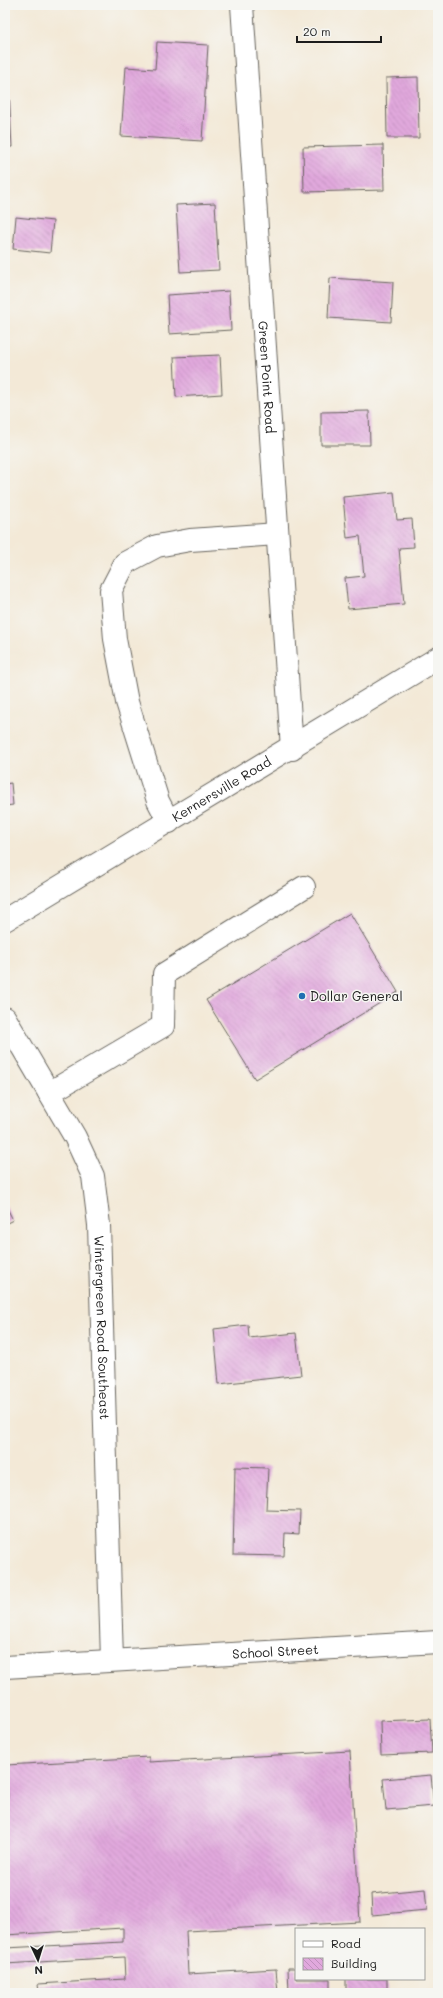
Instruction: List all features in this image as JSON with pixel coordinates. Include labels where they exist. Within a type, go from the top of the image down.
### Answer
[{"type":"street","name":"Green Point Road","points":[[242,5],[292,748]]},
{"type":"street","points":[[169,822],[158,801],[127,702],[115,639],[111,590],[125,563],[157,546],[190,540],[277,534]]},
{"type":"street","name":"Kernersville Road","points":[[5,920],[292,748],[438,658]]},
{"type":"street","points":[[49,1093],[163,1026],[164,974],[304,888]]},
{"type":"street","name":"Wintergreen Road Southeast","points":[[5,1018],[75,1137],[93,1176],[99,1225],[112,1660]]},
{"type":"street","name":"School Street","points":[[5,1667],[438,1642]]},
{"type":"building","points":[[157,42],[208,45],[202,141],[121,136],[126,67],[155,69]]},
{"type":"building","points":[[5,71],[8,71],[12,147],[5,147]]},
{"type":"building","points":[[418,77],[419,138],[387,138],[386,78]]},
{"type":"building","points":[[383,145],[384,190],[304,192],[303,147]]},
{"type":"building","points":[[215,203],[219,270],[180,272],[176,205]]},
{"type":"building","points":[[16,217],[53,221],[50,253],[13,249]]},
{"type":"building","points":[[330,278],[393,282],[391,322],[328,318]]},
{"type":"building","points":[[229,291],[231,330],[169,334],[167,295]]},
{"type":"building","points":[[220,355],[222,394],[176,397],[174,357]]},
{"type":"building","points":[[369,411],[370,445],[321,445],[321,412]]},
{"type":"building","points":[[394,492],[397,520],[412,519],[414,547],[399,548],[404,604],[348,609],[345,578],[364,576],[360,536],[347,538],[343,497]]},
{"type":"building","points":[[11,783],[13,805],[5,806],[5,784]]},
{"type":"building","name":"Dollar General","points":[[350,913],[398,992],[255,1079],[206,1000]]},
{"type":"building","points":[[5,1204],[13,1220],[5,1224]]},
{"type":"building","points":[[248,1325],[249,1338],[296,1333],[301,1375],[219,1384],[214,1329]]},
{"type":"building","points":[[235,1467],[268,1468],[266,1510],[300,1511],[299,1534],[285,1533],[284,1556],[233,1555]]},
{"type":"building","points":[[430,1719],[432,1753],[381,1755],[380,1721]]},
{"type":"building","points":[[350,1751],[360,1922],[186,1931],[188,1974],[276,1969],[278,1993],[39,1993],[38,1984],[125,1979],[124,1957],[5,1964],[5,1948],[123,1942],[123,1928],[5,1935],[5,1798],[8,1798],[6,1765],[149,1757],[149,1762]]},
{"type":"building","points":[[431,1775],[434,1806],[386,1810],[383,1779]]},
{"type":"building","points":[[425,1889],[427,1910],[372,1915],[371,1894]]},
{"type":"building","points":[[288,1968],[295,1968],[295,1980],[330,1980],[330,1993],[289,1993]]},
{"type":"building","points":[[346,1980],[387,1980],[387,1993],[346,1993]]},
{"type":"place","name":"Dollar General","points":[[302,996]]}]
